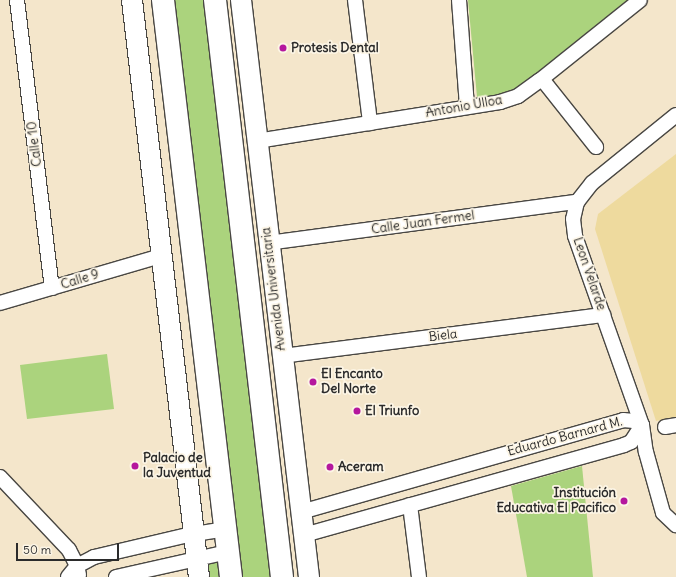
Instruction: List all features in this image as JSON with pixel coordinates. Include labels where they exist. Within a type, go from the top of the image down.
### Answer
[{"type":"main road","points":[[132,0],[199,577]]},
{"type":"main road","points":[[163,0],[231,577]]},
{"type":"main road","name":"Avenida Universitaria","points":[[215,0],[282,577]]},
{"type":"main road","name":"Avenida Universitaria","points":[[241,0],[268,243],[309,577]]},
{"type":"street","name":"Calle 10","points":[[17,0],[52,288]]},
{"type":"street","points":[[355,0],[370,123]]},
{"type":"street","points":[[458,0],[468,106]]},
{"type":"street","name":"Antonio Ulloa","points":[[257,140],[500,102],[518,96],[542,79],[640,0]]},
{"type":"street","points":[[542,79],[596,147]]},
{"type":"street","name":"Leon Velarde","points":[[676,114],[592,183],[577,202],[573,219],[574,236],[642,425],[646,452],[663,512],[676,525]]},
{"type":"street","name":"Calle Juan Fermel","points":[[268,243],[577,202]]},
{"type":"street","name":"Calle 9","points":[[0,303],[161,256]]},
{"type":"street","name":"Biela","points":[[282,356],[603,315]]},
{"type":"street","name":"Eduardo Barnard M.","points":[[302,512],[623,420],[634,421],[642,425],[631,442],[624,445],[304,535]]},
{"type":"street","points":[[0,477],[69,550],[75,574],[94,557],[194,534],[225,529]]},
{"type":"street","points":[[410,505],[419,577]]},
{"type":"street","points":[[116,577],[197,557],[228,552]]},
{"type":"green space","points":[[172,0],[208,0],[274,577],[240,577]]},
{"type":"green space","points":[[468,0],[630,0],[537,76],[517,90],[498,97],[477,97]]},
{"type":"green space","points":[[107,354],[114,409],[27,419],[20,365]]},
{"type":"green space","points":[[582,466],[593,577],[527,577],[511,486]]},
{"type":"green space","points":[[219,547],[223,577],[208,577],[205,551]]},
{"type":"sand","points":[[676,154],[676,417],[656,421],[595,229],[598,214]]},
{"type":"place","name":"Protesis Dental","points":[[283,48]]},
{"type":"place","name":"El Encanto Del Norte","points":[[313,382]]},
{"type":"place","name":"El Triunfo","points":[[357,411]]},
{"type":"place","name":"Palacio de la Juventud","points":[[135,466]]},
{"type":"place","name":"Aceram","points":[[330,467]]},
{"type":"place","name":"Institución Educativa El Pacifico","points":[[624,501]]}]
